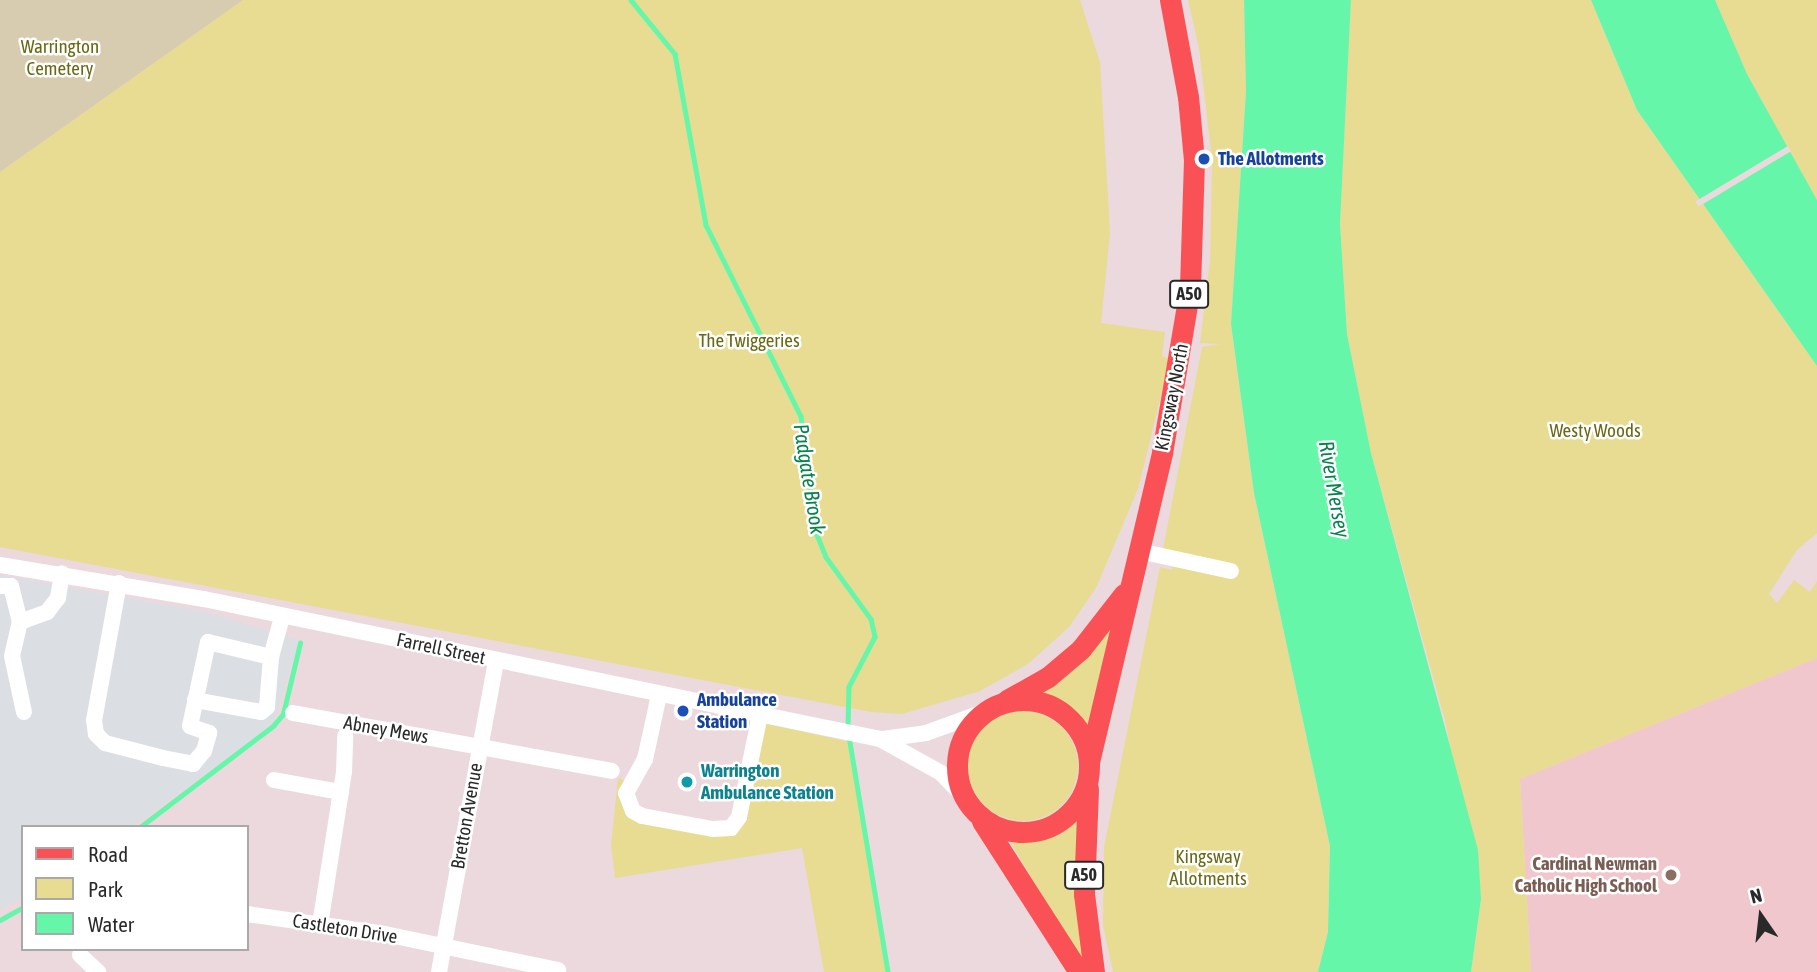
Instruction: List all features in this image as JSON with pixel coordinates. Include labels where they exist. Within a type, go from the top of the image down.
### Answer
[{"type":"main road","name":"Kingsway North","points":[[1094,972],[1084,894],[1089,769],[1181,356],[1194,225],[1188,97],[1170,0]]},
{"type":"main road","name":"Kingsway North","points":[[991,709],[1048,677],[1082,649],[1131,584]]},
{"type":"main road","name":"A50","points":[[969,804],[1010,832],[1052,826],[1076,806],[1089,769],[1085,741],[1058,710],[1039,702],[991,709],[961,742],[957,771],[969,804],[1079,972]]},
{"type":"street","points":[[1139,551],[1231,571]]},
{"type":"street","name":"Farrell Street","points":[[0,565],[119,583],[875,738],[942,772],[969,804]]},
{"type":"street","points":[[20,622],[47,612],[58,598],[62,573]]},
{"type":"street","points":[[119,583],[94,720],[96,734],[104,743],[193,764],[204,751],[209,733],[190,726],[208,642],[271,657]]},
{"type":"street","points":[[0,586],[11,586],[20,622],[12,656],[24,712]]},
{"type":"street","points":[[195,701],[261,712],[267,707],[271,657],[282,617]]},
{"type":"street","name":"Bretton Avenue","points":[[439,972],[496,661]]},
{"type":"street","points":[[659,695],[645,759],[626,793],[633,811],[642,816],[713,830],[731,828],[739,817],[760,715]]},
{"type":"street","name":"Farrell Street","points":[[875,738],[926,733],[991,709]]},
{"type":"street","name":"Abney Mews","points":[[293,713],[612,771]]},
{"type":"street","points":[[320,925],[344,772],[345,736]]},
{"type":"street","points":[[274,780],[341,792]]},
{"type":"street","name":"Castleton Drive","points":[[248,914],[443,946],[558,970]]},
{"type":"shaded area","points":[[0,575],[210,613],[299,640],[273,726],[135,825],[21,825],[21,899],[0,909]]},
{"type":"shaded area","name":"Cardinal Newman Catholic High School","points":[[1817,658],[1817,972],[1531,972],[1520,779]]},
{"type":"green space","name":"Warrington Cemetery","points":[[0,0],[243,0],[0,172]]},
{"type":"green space","name":"The Twiggeries","points":[[243,0],[1080,0],[1100,62],[1110,233],[1101,323],[1165,332],[1162,356],[1170,359],[1138,489],[1096,588],[1069,627],[1028,664],[980,691],[902,714],[871,712],[0,547],[0,172]]},
{"type":"green space","name":"Kingsway Allotments","points":[[1188,0],[1244,0],[1246,91],[1231,325],[1254,493],[1330,846],[1328,932],[1318,972],[1113,972],[1103,925],[1104,847],[1160,567],[1172,570],[1175,556],[1163,549],[1202,347],[1220,344],[1200,343],[1210,261],[1212,160],[1199,48]]},
{"type":"green space","name":"Westy Woods","points":[[1351,0],[1591,0],[1637,110],[1817,366],[1817,533],[1797,550],[1769,594],[1777,603],[1794,580],[1810,592],[1817,581],[1817,658],[1520,779],[1531,972],[1471,972],[1481,899],[1445,720],[1371,453],[1347,334],[1340,224]]},
{"type":"green space","points":[[1715,0],[1817,0],[1817,200],[1747,74]]},
{"type":"green space","points":[[1122,604],[1089,725],[1073,710],[1039,691]]},
{"type":"green space","points":[[1023,711],[1044,715],[1062,727],[1074,745],[1078,766],[1074,787],[1062,805],[1044,817],[1023,821],[1002,817],[984,805],[972,787],[968,766],[972,745],[984,727],[1002,715]]},
{"type":"green space","points":[[758,722],[850,742],[888,972],[824,972],[802,848],[615,878],[611,845],[618,778],[629,782],[633,811],[731,828]]},
{"type":"green space","points":[[1080,816],[1084,966],[1009,840],[1051,836]]},
{"type":"water","name":"River Mersey","points":[[1244,0],[1351,0],[1340,224],[1347,334],[1371,453],[1478,850],[1481,899],[1471,972],[1318,972],[1328,932],[1330,846],[1254,493],[1231,324],[1246,91]]},
{"type":"water","points":[[1591,0],[1715,0],[1747,74],[1817,200],[1817,366],[1637,110]]},
{"type":"pier","points":[[1788,146],[1791,151],[1699,207],[1695,202]]},
{"type":"waterway","name":"Padgate Brook","points":[[631,0],[675,54],[706,225],[801,416],[816,532],[826,557],[871,619],[875,637],[849,687],[848,727]]},
{"type":"waterway","points":[[143,825],[273,726],[283,714],[300,643]]},
{"type":"waterway","name":"Padgate Brook","points":[[849,736],[888,972]]},
{"type":"waterway","points":[[0,920],[21,908]]},
{"type":"place","name":"The Allotments","points":[[1204,159]]},
{"type":"place","name":"Ambulance Station","points":[[683,711]]},
{"type":"place","name":"Warrington Ambulance Station","points":[[687,782]]},
{"type":"place","name":"Cardinal Newman Catholic High School","points":[[1671,875]]}]
